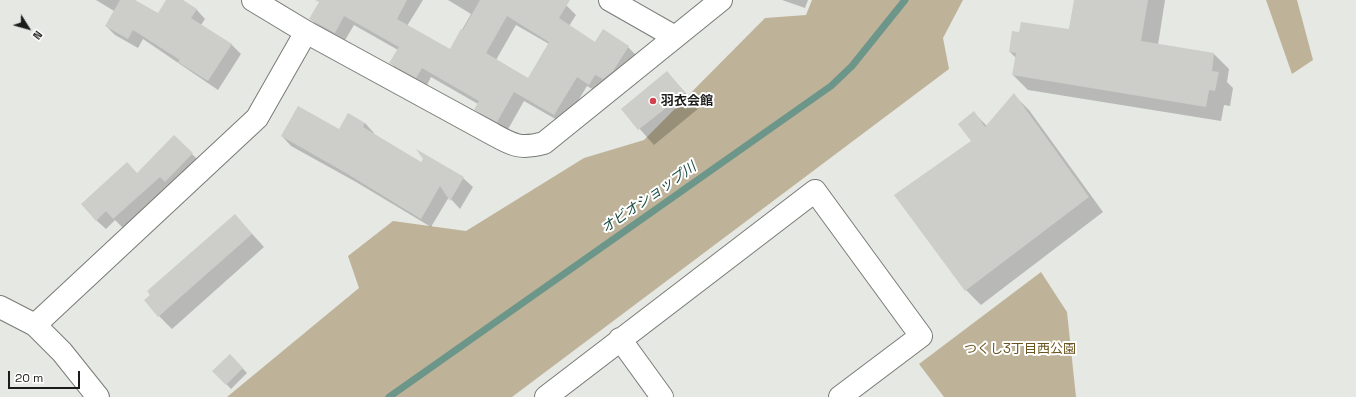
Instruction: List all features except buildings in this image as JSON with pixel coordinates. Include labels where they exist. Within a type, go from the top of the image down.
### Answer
[{"type":"street","points":[[253,0],[306,32],[511,144],[528,147],[544,143],[721,0]]},
{"type":"street","points":[[610,0],[675,38]]},
{"type":"street","points":[[35,325],[257,118],[306,32]]},
{"type":"street","points":[[546,397],[815,191],[921,336],[840,397]]},
{"type":"street","points":[[0,307],[35,325],[62,352],[98,397]]},
{"type":"street","points":[[620,339],[662,397]]},
{"type":"green space","points":[[812,0],[963,0],[943,38],[949,69],[512,397],[227,397],[359,288],[348,256],[393,221],[466,231],[584,158],[644,140],[765,18],[806,15]]},
{"type":"green space","points":[[1266,0],[1297,0],[1313,60],[1292,74]]},
{"type":"green space","name":"つくし3丁目西公園","points":[[1041,272],[1067,312],[1076,397],[944,397],[919,364]]},
{"type":"waterway","name":"オビオショップ川","points":[[389,397],[831,86],[852,66],[905,0]]},
{"type":"place","name":"羽衣会館","points":[[653,101]]}]
